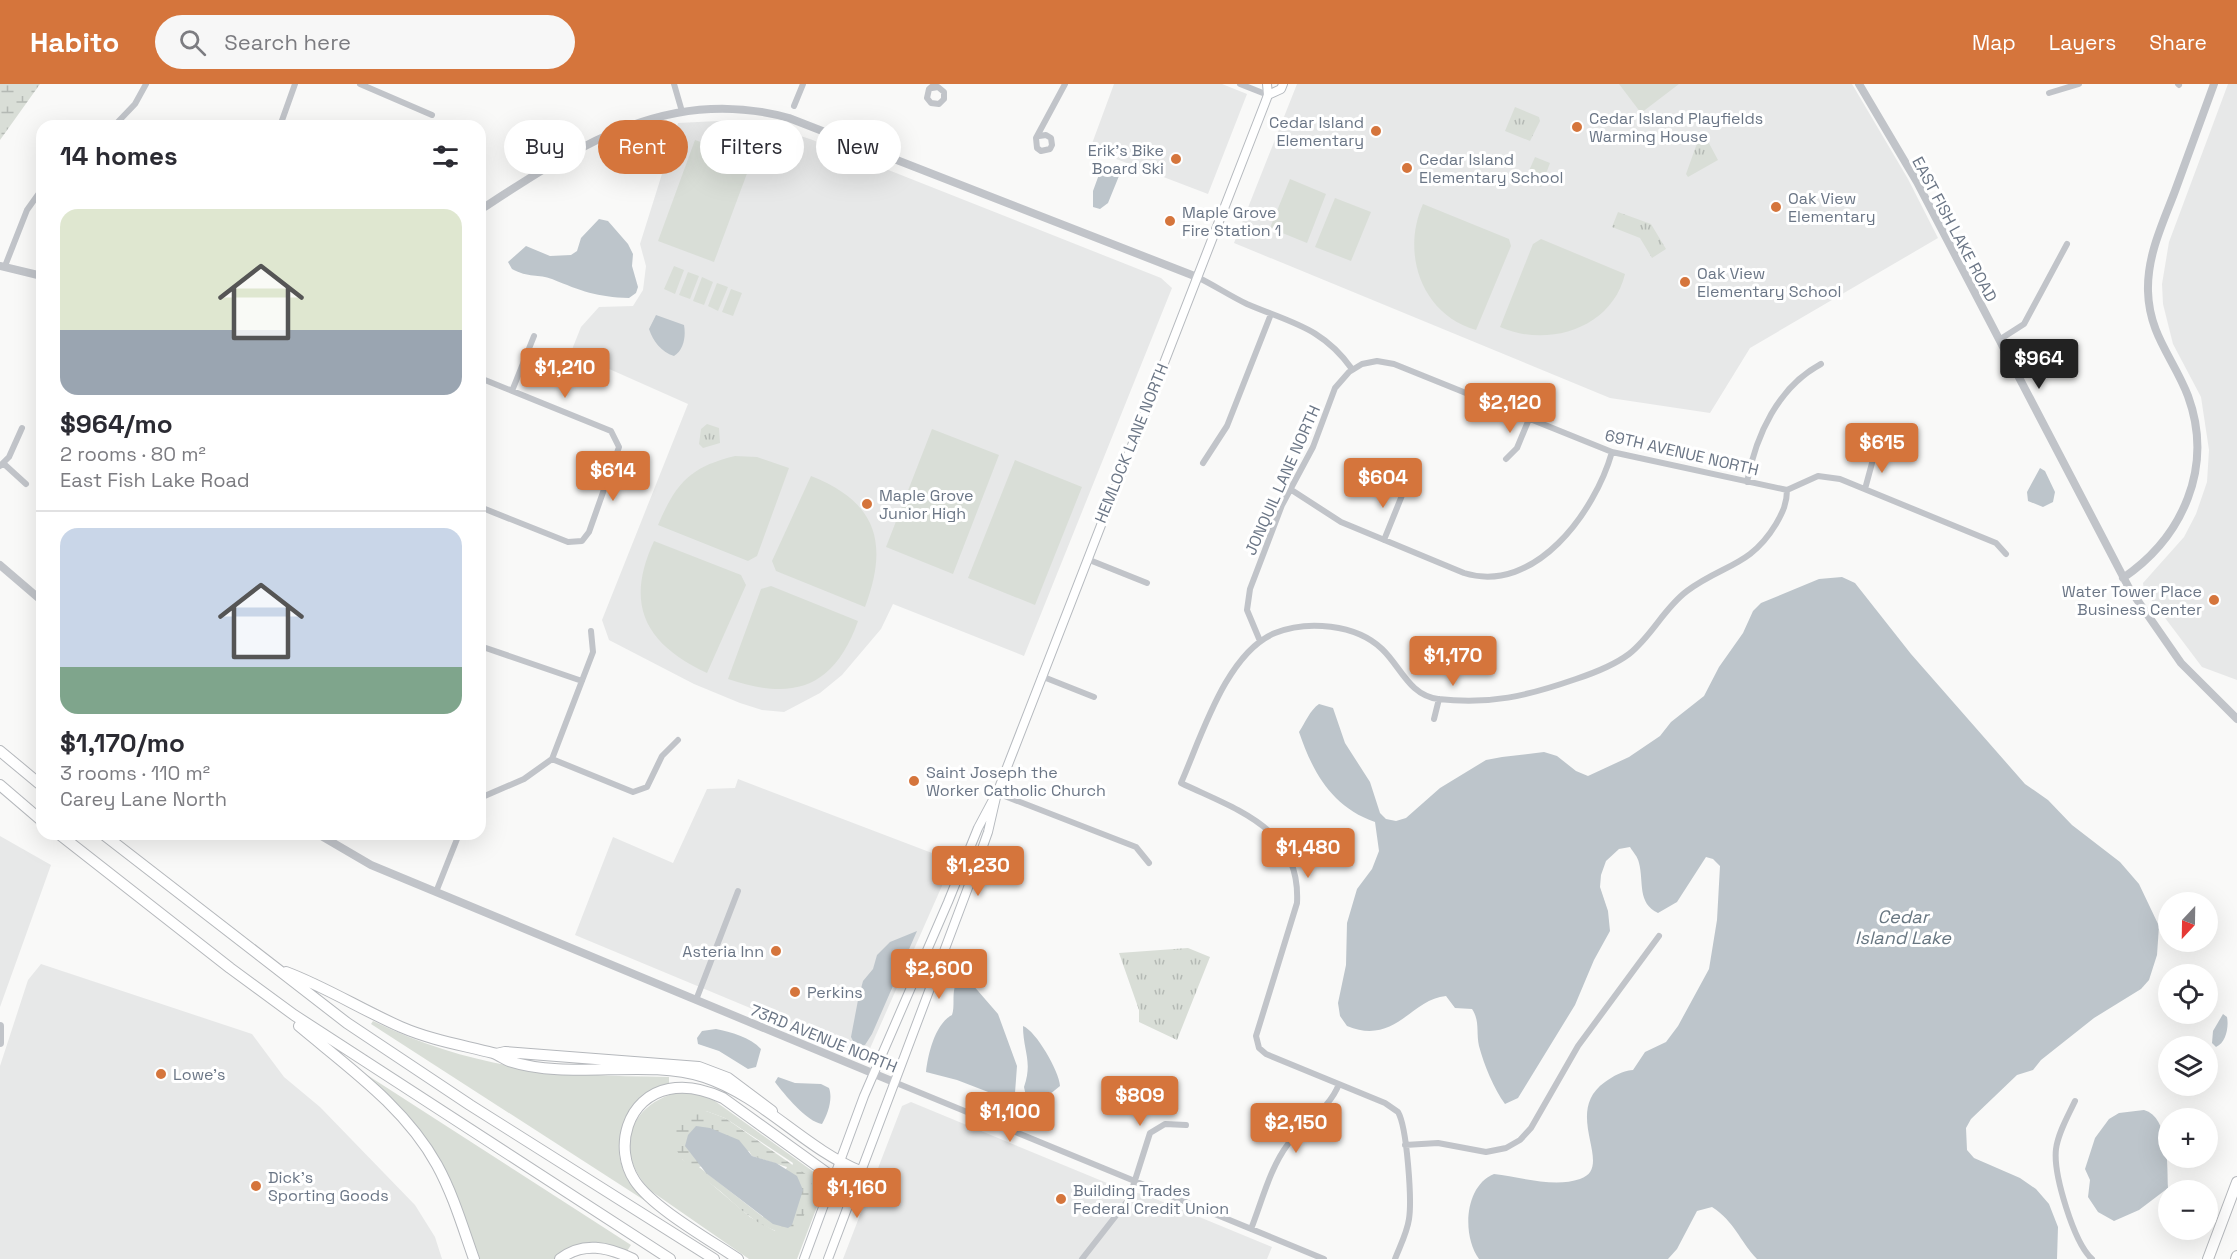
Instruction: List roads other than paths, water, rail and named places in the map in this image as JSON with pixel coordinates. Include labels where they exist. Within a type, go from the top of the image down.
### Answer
[{"type":"highway","points":[[0,751],[36,781]]},
{"type":"highway","points":[[0,785],[36,816]]},
{"type":"highway","points":[[67,840],[230,968],[358,1075],[404,1119],[438,1167],[474,1259]]},
{"type":"highway","points":[[111,840],[347,1023],[470,1105],[714,1259]]},
{"type":"highway","points":[[274,967],[315,983],[368,1012],[417,1034],[496,1054],[509,1061],[553,1067],[693,1074],[735,1091],[839,1162],[860,1171]]},
{"type":"highway","points":[[230,968],[359,1059],[670,1259]]},
{"type":"highway","points":[[738,1259],[653,1199],[634,1179],[626,1161],[625,1135],[632,1117],[645,1101],[657,1093],[677,1087],[714,1094],[834,1178],[855,1186]]},
{"type":"highway","points":[[2208,1259],[2237,1182]]},
{"type":"highway","points":[[560,1259],[575,1250],[597,1247],[611,1249],[633,1259]]},
{"type":"main road","points":[[1267,84],[1269,95],[1281,88],[1283,84]]},
{"type":"main road","name":"HEMLOCK LANE NORTH","points":[[828,1259],[988,832],[997,793],[1041,676],[1269,95]]},
{"type":"main road","name":"HEMLOCK LANE NORTH","points":[[804,1259],[873,1073],[978,828],[997,793]]},
{"type":"street","points":[[120,120],[135,104],[146,84]]},
{"type":"street","points":[[282,120],[295,84]]},
{"type":"street","points":[[360,84],[432,116]]},
{"type":"street","points":[[674,84],[681,108]]},
{"type":"street","points":[[795,106],[803,84]]},
{"type":"street","points":[[1039,136],[1065,84]]},
{"type":"street","points":[[1240,84],[1269,95]]},
{"type":"street","name":"EAST FISH LAKE ROAD","points":[[1859,84],[1917,182],[2123,578],[2173,653],[2237,719]]},
{"type":"street","points":[[2049,93],[2079,84]]},
{"type":"street","points":[[2123,578],[2145,562],[2171,534],[2188,500],[2196,470],[2195,425],[2187,395],[2156,332],[2149,302],[2149,271],[2159,233],[2214,84]]},
{"type":"street","points":[[486,206],[609,131],[656,113],[681,108],[729,106],[789,118],[1197,277],[1246,304],[1321,336],[1335,347],[1352,369]]},
{"type":"street","points":[[36,197],[27,210],[3,266],[36,274]]},
{"type":"street","points":[[1999,340],[2024,324],[2067,243]]},
{"type":"street","points":[[1203,463],[1227,426],[1271,314]]},
{"type":"street","points":[[512,391],[534,336]]},
{"type":"street","name":"69TH AVENUE NORTH","points":[[1352,369],[1377,362],[1394,364],[1612,452],[1787,490]]},
{"type":"street","points":[[1747,482],[1756,442],[1769,416],[1806,372],[1821,364]]},
{"type":"street","name":"JONQUIL LANE NORTH","points":[[1260,641],[1250,621],[1248,599],[1290,489],[1313,447],[1335,388],[1352,369]]},
{"type":"street","points":[[486,380],[611,431],[619,447],[589,532],[582,542],[568,542],[486,509]]},
{"type":"street","points":[[1506,459],[1517,448],[1529,419]]},
{"type":"street","points":[[22,428],[2,464],[26,484]]},
{"type":"street","points":[[1290,489],[1331,517],[1384,540],[1477,577],[1498,577],[1544,555],[1567,534],[1597,494],[1612,452]]},
{"type":"street","points":[[1865,489],[1875,452]]},
{"type":"street","points":[[1395,1259],[1409,1221],[1405,1145],[1398,1112],[1385,1103],[1259,1048],[1256,1036],[1297,903],[1293,867],[1280,842],[1263,824],[1180,783],[1231,673],[1240,659],[1260,641],[1276,633],[1298,627],[1328,627],[1359,634],[1382,649],[1415,690],[1439,699],[1521,697],[1614,664],[1642,642],[1686,591],[1757,550],[1782,513],[1787,490],[1810,479],[1824,476],[1865,489],[1996,543],[2006,554]]},
{"type":"street","points":[[1384,540],[1405,488]]},
{"type":"street","points":[[1086,559],[1147,583]]},
{"type":"street","points":[[0,565],[36,596]]},
{"type":"street","points":[[486,795],[524,779],[552,759],[593,652],[591,631]]},
{"type":"street","points":[[486,648],[582,681]]},
{"type":"street","points":[[1041,676],[1094,697]]},
{"type":"street","points":[[1434,719],[1439,699]]},
{"type":"street","points":[[552,759],[633,792],[647,787],[662,756],[678,740]]},
{"type":"street","points":[[997,793],[1136,847],[1142,851],[1149,863]]},
{"type":"street","name":"73RD AVENUE NORTH","points":[[328,840],[371,865],[1323,1259]]},
{"type":"street","points":[[436,892],[457,840]]},
{"type":"street","points":[[696,1000],[738,891]]},
{"type":"street","points":[[1405,1145],[1438,1143],[1486,1152],[1506,1148],[1520,1140],[1531,1128],[1578,1046],[1659,936]]},
{"type":"street","points":[[0,1026],[0,1043]]},
{"type":"street","points":[[1251,1229],[1282,1153],[1293,1138],[1331,1102],[1339,1084]]},
{"type":"street","points":[[2075,1101],[2061,1134],[2056,1160],[2073,1232],[2081,1247],[2092,1259]]},
{"type":"street","points":[[1082,1259],[1122,1209],[1136,1182],[1146,1140],[1150,1133],[1165,1124],[1186,1125]]},
{"type":"water","points":[[1115,168],[1119,176],[1108,203],[1100,209],[1093,207],[1093,191],[1101,169]]},
{"type":"water","points":[[599,219],[608,221],[628,244],[633,254],[632,266],[638,287],[636,293],[629,298],[598,295],[547,278],[523,274],[512,269],[508,262],[526,246],[550,256],[571,255],[577,251],[581,238]]},
{"type":"water","points":[[656,315],[684,325],[684,342],[674,356],[661,349],[649,329]]},
{"type":"water","points":[[2040,468],[2045,471],[2055,492],[2053,502],[2043,507],[2028,501],[2027,492]]},
{"type":"water","name":"Cedar Island Lake","points":[[1842,577],[1855,583],[1911,654],[2025,784],[2048,800],[2072,825],[2120,862],[2139,884],[2158,924],[2157,955],[2149,980],[2141,989],[2094,1018],[2041,1060],[2033,1070],[2017,1075],[1971,1119],[1966,1128],[1967,1150],[1974,1158],[2020,1178],[2036,1189],[2049,1204],[2058,1227],[2057,1259],[1757,1259],[1732,1225],[1712,1207],[1697,1211],[1677,1249],[1668,1259],[1479,1259],[1470,1238],[1468,1225],[1472,1200],[1484,1180],[1494,1174],[1559,1182],[1580,1179],[1590,1173],[1593,1163],[1587,1123],[1588,1109],[1593,1095],[1611,1078],[1633,1070],[1645,1052],[1666,1042],[1678,1026],[1709,969],[1717,920],[1720,866],[1713,859],[1706,857],[1677,902],[1658,913],[1651,909],[1644,898],[1637,857],[1630,847],[1619,849],[1606,861],[1600,887],[1608,911],[1610,931],[1594,960],[1575,1005],[1518,1098],[1505,1104],[1493,1084],[1484,1061],[1479,1046],[1476,1018],[1472,1009],[1455,1008],[1446,996],[1434,999],[1390,1026],[1364,1031],[1347,1026],[1340,1016],[1338,1003],[1346,965],[1347,923],[1357,889],[1372,869],[1379,851],[1375,822],[1347,807],[1326,787],[1311,761],[1299,732],[1310,713],[1319,704],[1333,708],[1345,743],[1370,782],[1380,813],[1386,819],[1396,821],[1406,818],[1440,788],[1486,760],[1544,752],[1557,756],[1576,771],[1588,776],[1629,757],[1660,736],[1671,722],[1704,696],[1719,667],[1743,633],[1753,611],[1761,603],[1819,579]]},
{"type":"water","points":[[917,931],[872,1034],[865,1045],[855,1045],[851,1037],[858,1000],[863,981],[873,969],[877,955],[890,942]]},
{"type":"water","points":[[966,981],[972,984],[998,1014],[1017,1066],[1015,1093],[1009,1100],[957,1080],[926,1072],[937,1032],[946,1019],[952,1015],[955,986]]},
{"type":"water","points":[[2223,1014],[2227,1017],[2227,1030],[2218,1046],[2218,1036],[2213,1036]]},
{"type":"water","points":[[1023,1026],[1034,1035],[1046,1052],[1056,1071],[1060,1086],[1044,1099],[1031,1105],[1027,1101],[1024,1087],[1028,1063]]},
{"type":"water","points":[[716,1029],[734,1033],[757,1045],[761,1049],[756,1067],[748,1069],[719,1051],[698,1044],[697,1038],[702,1031]]},
{"type":"water","points":[[778,1077],[795,1083],[821,1084],[829,1088],[829,1106],[822,1124],[803,1113],[790,1100],[775,1082]]},
{"type":"water","points":[[2144,1110],[2158,1121],[2158,1168],[2167,1168],[2168,1180],[2158,1180],[2158,1196],[2139,1210],[2114,1221],[2098,1212],[2088,1197],[2090,1180],[2085,1169],[2095,1138],[2109,1119],[2119,1113]]},
{"type":"water","points":[[696,1126],[710,1128],[739,1140],[752,1156],[776,1163],[797,1176],[803,1190],[792,1225],[788,1228],[773,1224],[706,1173],[685,1146],[688,1135]]},
{"type":"place","name":"Cedar Island Playfields Warming House","points":[[1577,127]]},
{"type":"place","name":"Cedar Island Elementary","points":[[1376,131]]},
{"type":"place","name":"Erik's Bike Board Ski","points":[[1176,159]]},
{"type":"place","name":"Cedar Island Elementary School","points":[[1407,168]]},
{"type":"place","name":"Oak View Elementary","points":[[1776,207]]},
{"type":"place","name":"Maple Grove Fire Station 1","points":[[1170,221]]},
{"type":"place","name":"Oak View Elementary School","points":[[1685,282]]},
{"type":"place","name":"Maple Grove Junior High","points":[[867,504]]},
{"type":"place","name":"Water Tower Place Business Center","points":[[2214,600]]},
{"type":"place","name":"Saint Joseph the Worker Catholic Church","points":[[914,781]]},
{"type":"place","name":"Asteria Inn","points":[[776,951]]},
{"type":"place","name":"Perkins","points":[[795,992]]},
{"type":"place","name":"Lowe's","points":[[161,1074]]},
{"type":"place","name":"Dick's Sporting Goods","points":[[256,1186]]},
{"type":"place","name":"Building Trades Federal Credit Union","points":[[1061,1199]]}]
